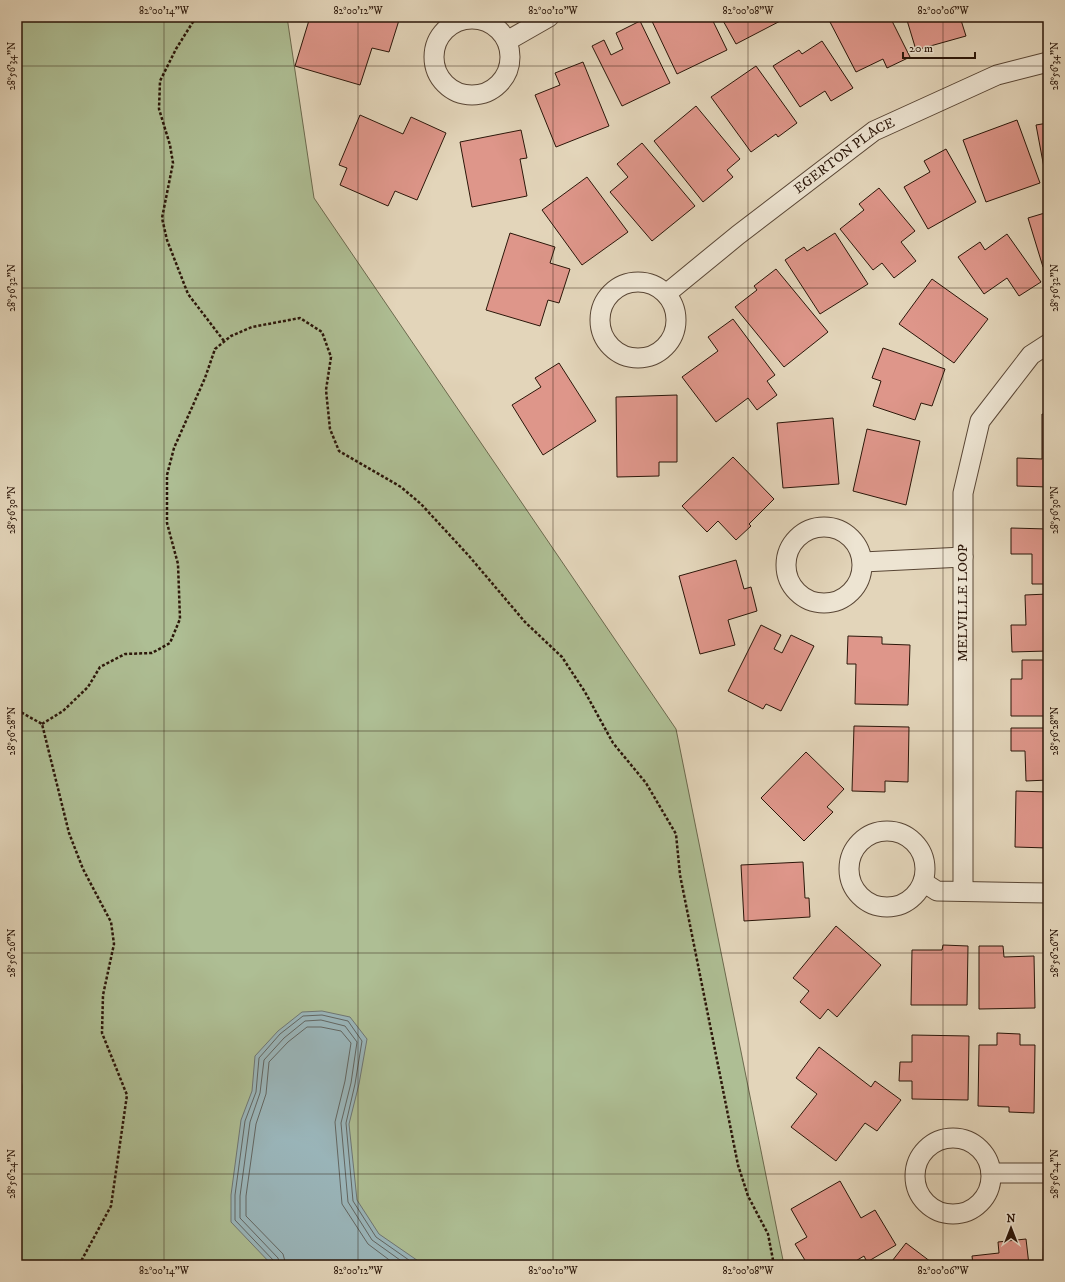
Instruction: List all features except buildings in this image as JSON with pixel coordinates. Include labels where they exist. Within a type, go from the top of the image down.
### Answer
[{"type":"street","points":[[507,41],[549,17]]},
{"type":"street","points":[[475,18],[488,22],[499,30],[507,41],[510,52],[509,64],[505,76],[498,85],[487,92],[476,95],[464,94],[452,90],[443,82],[436,72],[433,59],[435,46],[440,34],[450,25],[462,19],[475,18]]},
{"type":"street","name":"EGERTON PLACE","points":[[666,294],[738,235],[874,131],[997,75],[1048,62]]},
{"type":"street","points":[[632,282],[650,284],[666,294],[673,304],[676,317],[675,330],[670,342],[661,351],[650,357],[637,359],[624,356],[613,350],[605,340],[600,323],[603,304],[610,294],[620,286],[632,282]]},
{"type":"street","name":"MELVILLE LOOP","points":[[963,891],[963,493],[980,421],[1031,356],[1048,344]]},
{"type":"street","points":[[821,527],[833,528],[844,532],[854,540],[860,550],[863,562],[862,575],[856,587],[846,596],[835,602],[821,603],[808,600],[797,592],[790,582],[786,568],[787,556],[795,541],[809,530],[821,527]]},
{"type":"street","points":[[863,562],[963,557]]},
{"type":"street","points":[[889,831],[901,833],[911,839],[919,848],[924,859],[926,871],[923,882],[916,894],[906,902],[894,907],[880,907],[868,902],[857,893],[851,882],[849,869],[851,856],[857,845],[866,837],[877,832],[889,831]]},
{"type":"street","points":[[923,882],[937,891],[1048,893]]},
{"type":"street","points":[[950,1138],[962,1139],[973,1143],[982,1151],[989,1161],[991,1172],[990,1186],[985,1198],[975,1208],[963,1213],[950,1214],[937,1211],[926,1203],[918,1192],[915,1180],[916,1168],[920,1157],[928,1147],[938,1141],[950,1138]]},
{"type":"street","points":[[991,1172],[1048,1173]]},
{"type":"path","points":[[196,17],[176,49],[160,82],[159,109],[170,144],[173,163],[162,218],[167,240],[188,294],[224,342]]},
{"type":"path","points":[[42,724],[63,711],[88,687],[100,667],[125,654],[152,652],[170,643],[180,619],[178,564],[167,522],[167,476],[174,448],[203,385],[215,350],[231,336],[252,327],[300,318],[322,332],[331,357],[326,390],[330,429],[339,451],[401,487],[421,504],[470,556],[525,622],[562,656],[585,692],[613,743],[646,782],[676,834],[680,875],[738,1165],[748,1196],[768,1234],[774,1265]]},
{"type":"path","points":[[17,710],[42,724],[69,833],[83,870],[111,922],[114,944],[103,995],[102,1033],[127,1095],[111,1206],[79,1265]]},
{"type":"green space","points":[[17,17],[287,17],[314,198],[676,729],[784,1265],[19,1265],[22,1086],[17,1049]]},
{"type":"water","points":[[322,1011],[350,1017],[367,1039],[359,1084],[349,1124],[357,1200],[379,1234],[424,1265],[272,1265],[231,1222],[231,1195],[241,1120],[252,1091],[255,1056],[278,1031],[302,1012]]}]
